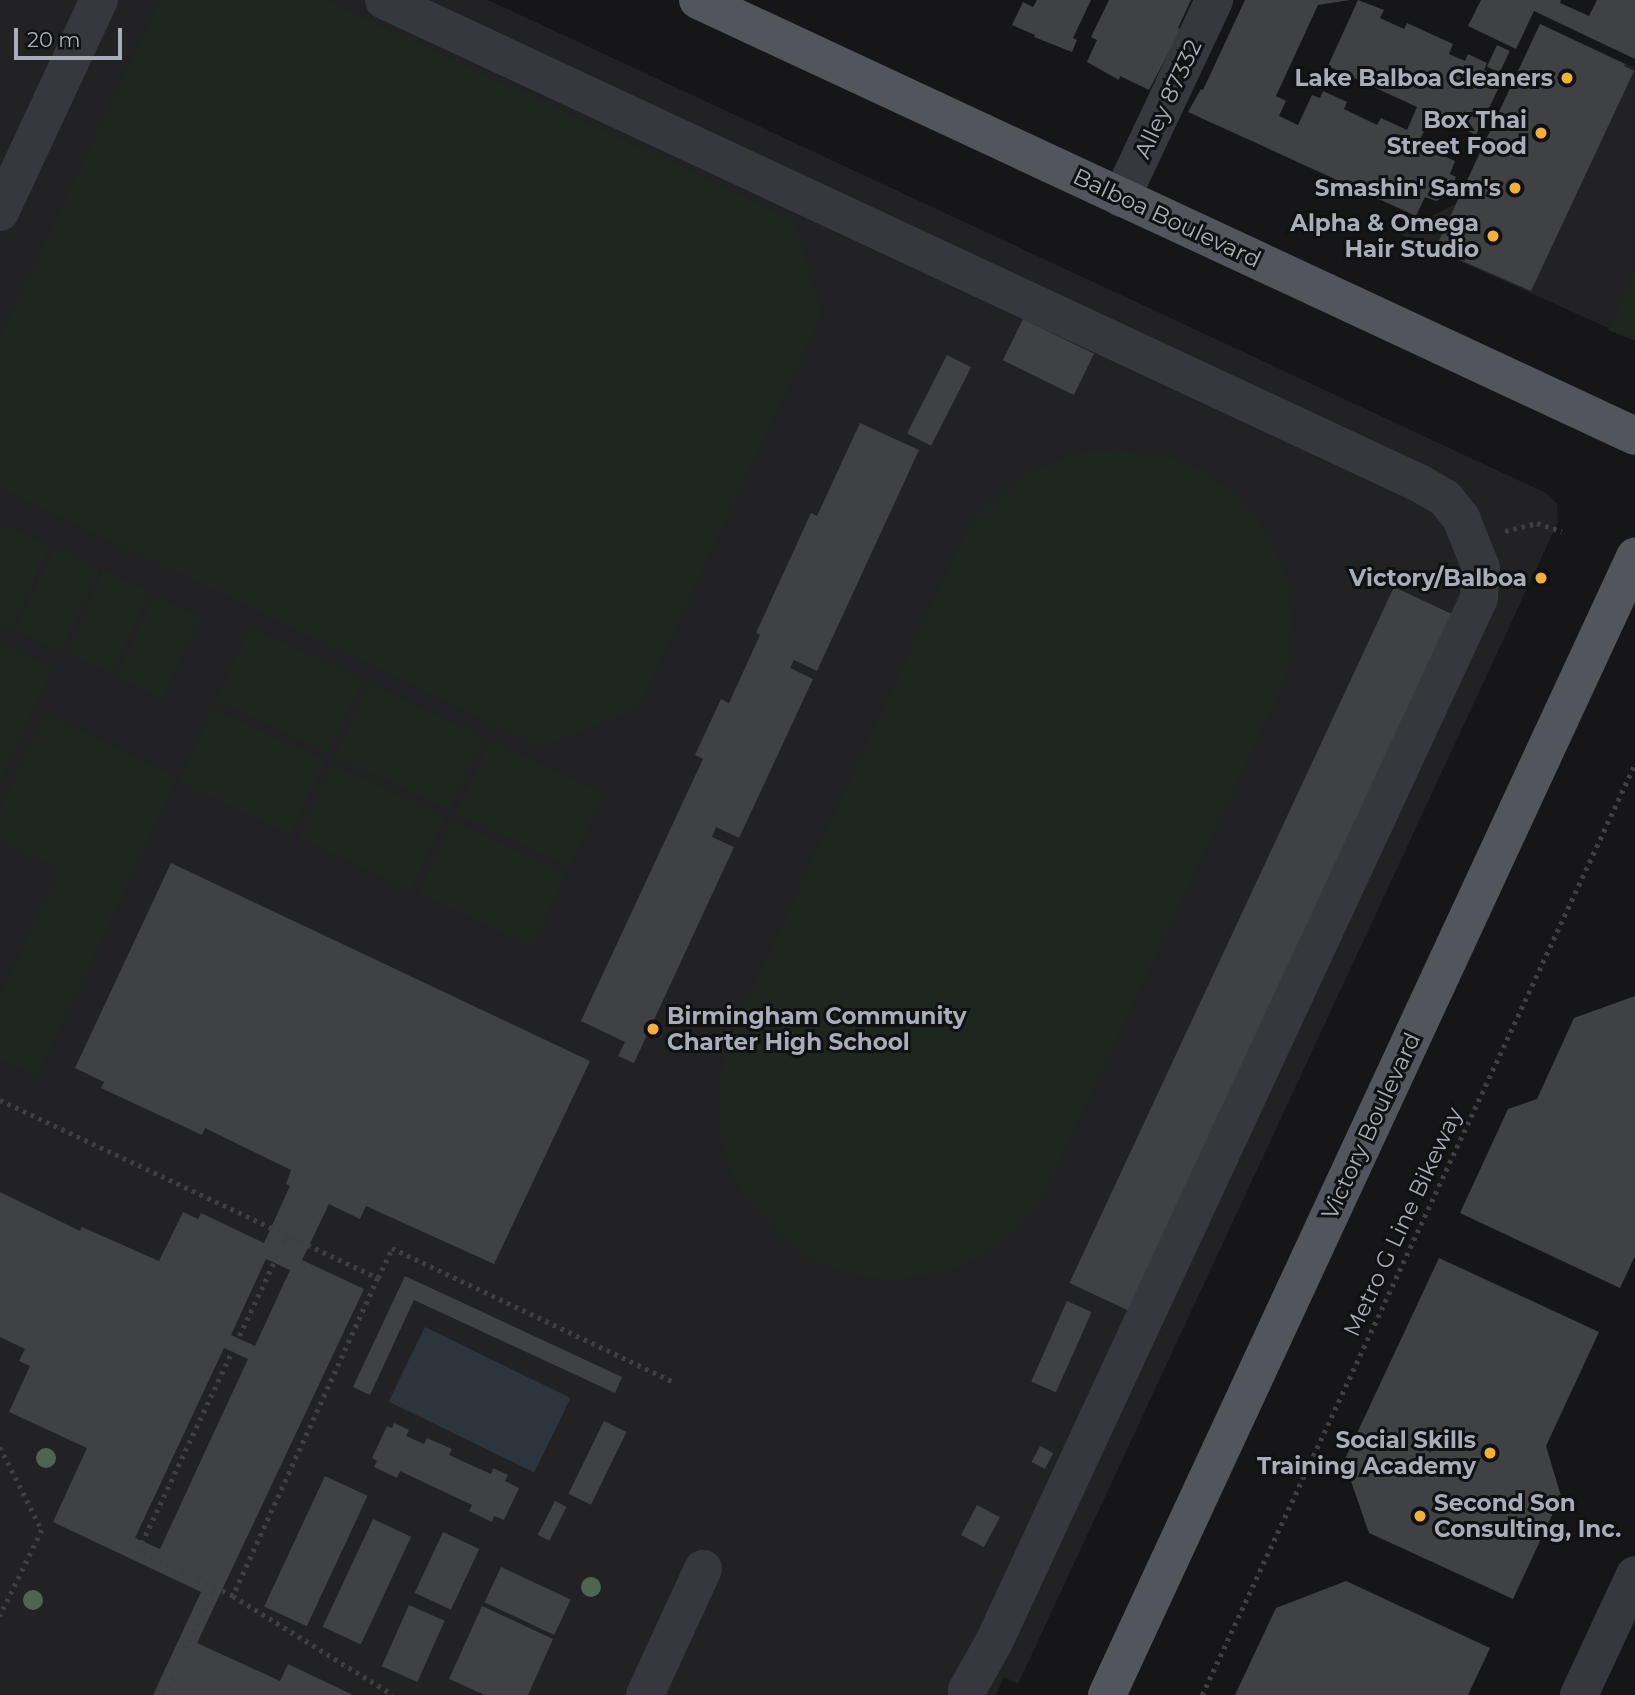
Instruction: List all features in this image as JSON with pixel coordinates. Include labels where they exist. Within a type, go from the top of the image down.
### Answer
[{"type":"main road","name":"Balboa Boulevard","points":[[698,0],[1635,436]]},
{"type":"main road","name":"Victory Boulevard","points":[[1107,1695],[1635,557]]},
{"type":"street","points":[[0,212],[99,0]]},
{"type":"street","points":[[384,0],[1419,483],[1445,498],[1461,518],[1481,568],[1479,598],[1000,1629],[967,1690]]},
{"type":"street","name":"Alley 87332","points":[[1121,198],[1214,0]]},
{"type":"street","points":[[645,1695],[703,1569]]},
{"type":"street","points":[[1579,1695],[1635,1575]]},
{"type":"path","points":[[1471,542],[1537,523],[1562,531]]},
{"type":"path","name":"Metro G Line Bikeway","points":[[1202,1695],[1635,764]]},
{"type":"path","points":[[0,1100],[378,1278]]},
{"type":"path","points":[[287,1234],[138,1551],[233,1596],[393,1695]]},
{"type":"path","points":[[233,1596],[392,1248],[676,1383]]},
{"type":"path","points":[[0,1447],[42,1530],[0,1616]]},
{"type":"path","points":[[164,1695],[215,1588]]},
{"type":"shaded area","name":"Birmingham Community Charter High School","points":[[0,0],[488,0],[1546,493],[1557,504],[1558,522],[1018,1684],[1004,1677],[996,1695],[0,1695]]},
{"type":"shaded area","points":[[160,0],[326,0],[794,220],[822,314],[638,709],[541,747],[0,488],[0,337]]},
{"type":"shaded area","points":[[1540,24],[1635,68],[1635,340],[1397,233],[1456,204]]},
{"type":"shaded area","points":[[1635,271],[1635,340],[1633,340],[1608,330]]},
{"type":"shaded area","points":[[1113,449],[1170,457],[1200,470],[1234,492],[1259,520],[1288,580],[1292,615],[1290,656],[1283,685],[1041,1201],[1016,1230],[987,1253],[952,1270],[909,1278],[876,1279],[843,1272],[817,1262],[787,1244],[742,1193],[727,1164],[718,1128],[717,1098],[726,1045],[963,537],[979,514],[1028,472],[1081,452]]},
{"type":"shaded area","points":[[4,524],[50,546],[12,629],[0,623],[0,534]]},
{"type":"shaded area","points":[[55,547],[101,569],[61,652],[15,630]]},
{"type":"shaded area","points":[[103,570],[150,591],[113,674],[66,653]]},
{"type":"shaded area","points":[[154,595],[200,617],[162,699],[116,677]]},
{"type":"shaded area","points":[[250,627],[363,680],[329,753],[216,700]]},
{"type":"shaded area","points":[[0,643],[53,668],[0,780]]},
{"type":"shaded area","points":[[369,683],[483,736],[449,810],[335,756]]},
{"type":"shaded area","points":[[213,708],[325,760],[291,835],[178,782]]},
{"type":"shaded area","points":[[45,714],[178,777],[37,1077],[0,1059],[0,996],[60,869],[0,841],[0,809]]},
{"type":"shaded area","points":[[490,740],[604,793],[570,868],[455,814]]},
{"type":"shaded area","points":[[332,764],[445,817],[411,890],[298,837]]},
{"type":"shaded area","points":[[452,820],[566,873],[532,947],[418,893]]},
{"type":"shaded area","points":[[425,1327],[571,1398],[534,1473],[389,1402]]},
{"type":"building","points":[[1037,0],[1091,0],[1073,38],[1077,40],[1072,52],[1012,25],[1023,2],[1033,7]]},
{"type":"building","points":[[1109,0],[1191,0],[1178,28],[1181,29],[1149,90],[1120,76],[1119,80],[1087,62],[1097,40],[1091,37]]},
{"type":"building","points":[[1245,0],[1350,0],[1318,5],[1276,96],[1286,101],[1279,116],[1298,125],[1312,95],[1320,98],[1323,91],[1347,102],[1344,109],[1377,125],[1381,118],[1407,130],[1417,107],[1328,66],[1358,0],[1384,10],[1380,18],[1404,29],[1407,23],[1453,44],[1449,54],[1465,61],[1468,54],[1487,63],[1484,70],[1503,79],[1476,135],[1432,114],[1418,144],[1455,161],[1450,174],[1456,177],[1447,196],[1436,201],[1425,197],[1416,216],[1188,112],[1201,89],[1203,90]]},
{"type":"building","points":[[1481,0],[1561,0],[1560,3],[1589,16],[1597,0],[1635,0],[1635,59],[1534,11],[1516,49],[1468,26]]},
{"type":"building","points":[[1540,24],[1625,64],[1624,66],[1634,71],[1531,291],[1435,249]]},
{"type":"building","points":[[1497,45],[1510,51],[1500,73],[1487,67]]},
{"type":"building","points":[[1023,319],[1094,354],[1074,395],[1003,360]]},
{"type":"building","points":[[947,355],[971,367],[931,446],[907,433]]},
{"type":"building","points":[[860,423],[919,450],[817,671],[794,660],[790,668],[813,679],[739,838],[716,827],[712,837],[734,847],[634,1063],[618,1056],[625,1042],[581,1021],[703,759],[695,755],[721,699],[729,703],[760,635],[756,633],[811,513],[817,516]]},
{"type":"building","points":[[1394,587],[1453,614],[1128,1311],[1069,1283]]},
{"type":"building","points":[[171,863],[590,1061],[494,1264],[366,1206],[360,1219],[329,1204],[302,1260],[364,1289],[197,1643],[280,1681],[288,1664],[353,1695],[153,1695],[201,1592],[53,1522],[87,1448],[9,1412],[30,1366],[19,1361],[25,1349],[0,1337],[0,1192],[80,1231],[82,1227],[159,1261],[183,1212],[198,1219],[201,1213],[264,1243],[290,1186],[286,1184],[291,1170],[205,1128],[202,1135],[101,1088],[104,1082],[75,1068]],"holes":[[[266,1259],[290,1270],[255,1346],[231,1335]],[[224,1348],[248,1359],[160,1549],[135,1538]]]},
{"type":"building","points":[[1635,996],[1635,1256],[1620,1288],[1460,1213],[1508,1109],[1537,1099],[1574,1018]]},
{"type":"building","points":[[1439,1258],[1599,1332],[1546,1446],[1561,1496],[1513,1599],[1369,1533],[1344,1461]]},
{"type":"building","points":[[405,1276],[622,1377],[615,1393],[414,1300],[370,1395],[353,1387]]},
{"type":"building","points":[[1067,1301],[1092,1312],[1056,1392],[1031,1381]]},
{"type":"building","points":[[604,1421],[626,1432],[591,1505],[568,1494]]},
{"type":"building","points":[[394,1423],[409,1430],[406,1436],[424,1444],[427,1438],[452,1449],[449,1455],[491,1474],[493,1468],[508,1475],[505,1481],[519,1488],[504,1520],[494,1516],[492,1522],[469,1511],[472,1505],[400,1471],[397,1478],[374,1467],[377,1461],[372,1458],[387,1426],[392,1428]]},
{"type":"building","points":[[1040,1446],[1053,1453],[1045,1469],[1032,1462]]},
{"type":"building","points":[[325,1476],[368,1496],[307,1626],[264,1607]]},
{"type":"building","points":[[555,1501],[567,1507],[549,1541],[538,1535]]},
{"type":"building","points":[[977,1505],[1000,1517],[984,1547],[961,1535]]},
{"type":"building","points":[[373,1519],[411,1537],[361,1645],[323,1627]]},
{"type":"building","points":[[443,1532],[479,1549],[451,1610],[415,1593]]},
{"type":"building","points":[[501,1567],[571,1600],[554,1635],[485,1602]]},
{"type":"building","points":[[1346,1581],[1490,1648],[1468,1695],[1235,1695],[1276,1608]]},
{"type":"building","points":[[409,1605],[445,1621],[417,1682],[382,1666]]},
{"type":"building","points":[[482,1606],[553,1639],[528,1695],[485,1695],[449,1679]]},
{"type":"place","name":"Lake Balboa Cleaners","points":[[1567,78]]},
{"type":"place","name":"Box Thai Street Food","points":[[1541,133]]},
{"type":"place","name":"Smashin' Sam's","points":[[1515,188]]},
{"type":"place","name":"Alpha & Omega Hair Studio","points":[[1493,236]]},
{"type":"place","name":"Victory/Balboa","points":[[1541,578]]},
{"type":"place","name":"Birmingham Community Charter High School","points":[[653,1029]]},
{"type":"place","name":"Social Skills Training Academy","points":[[1490,1453]]},
{"type":"place","name":"Second Son Consulting, Inc.","points":[[1420,1516]]}]
